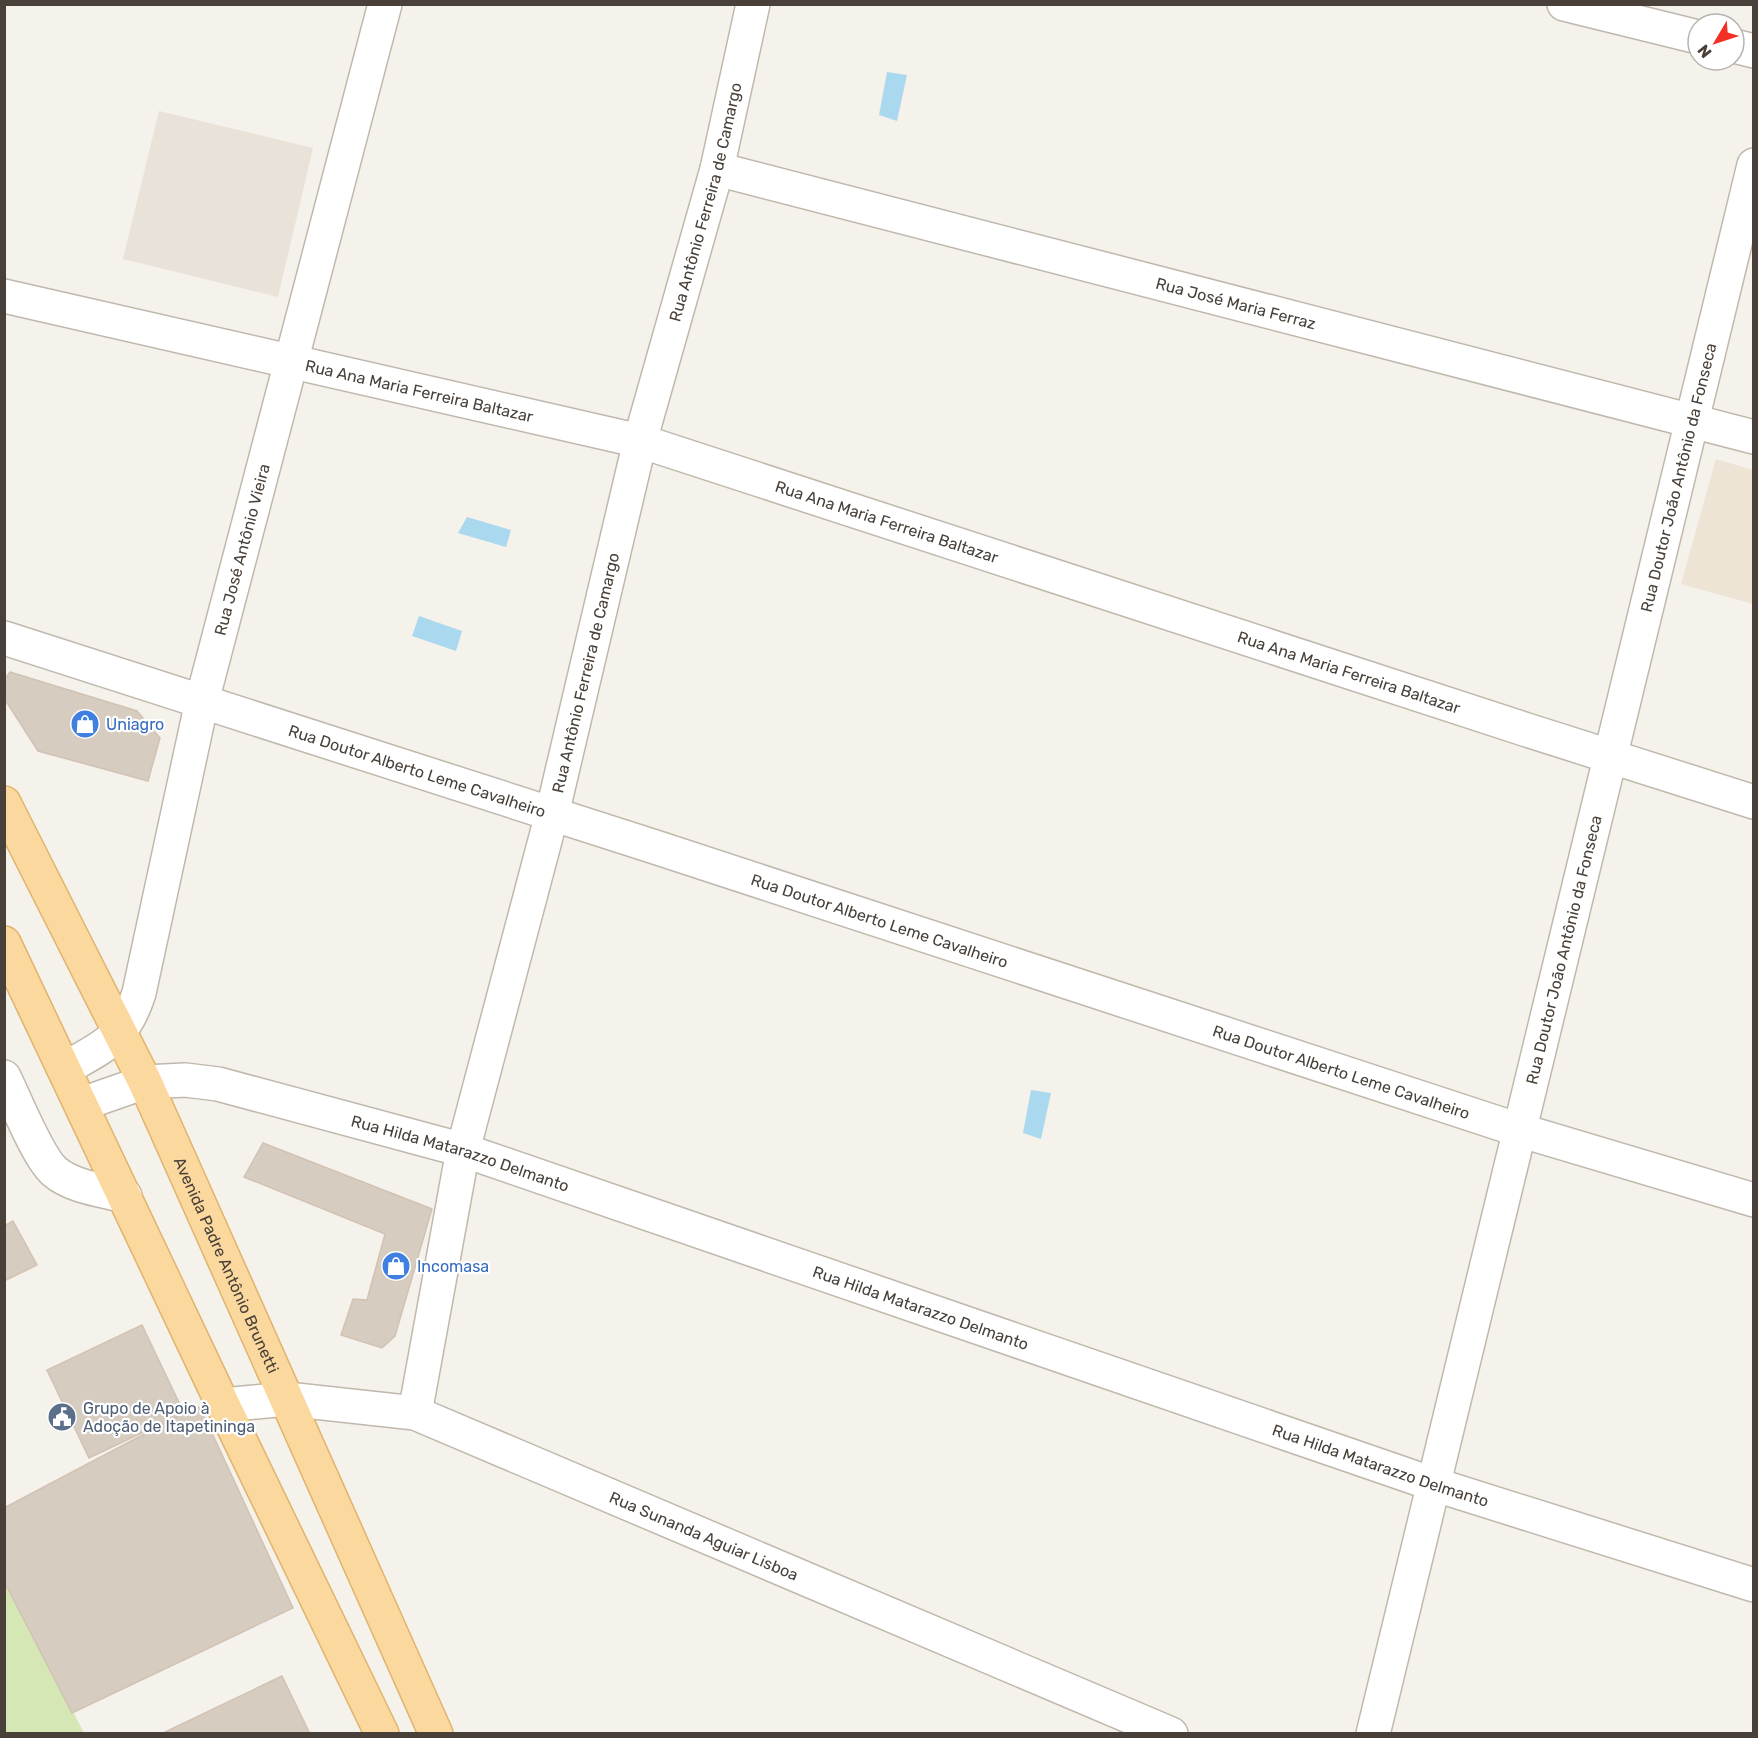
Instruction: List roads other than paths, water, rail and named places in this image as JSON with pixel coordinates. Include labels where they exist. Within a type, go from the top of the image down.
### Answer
[{"type":"main road","name":"Avenida Padre Antônio Brunetti","points":[[4,803],[145,1082],[435,1732]]},
{"type":"main road","points":[[4,943],[382,1734]]},
{"type":"street","name":"Rua José Antônio Vieira","points":[[64,1069],[105,1045],[119,1033],[132,1014],[139,993],[202,701],[385,4]]},
{"type":"street","name":"Rua Antônio Ferreira de Camargo","points":[[415,1413],[463,1150],[552,814],[640,441],[717,169],[753,4]]},
{"type":"street","points":[[1564,4],[1686,34]]},
{"type":"street","name":"Rua Doutor João Antônio da Fonseca","points":[[1373,1734],[1754,165]]},
{"type":"street","name":"Rua José Maria Ferraz","points":[[717,169],[1754,437]]},
{"type":"street","name":"Rua Ana Maria Ferreira Baltazar","points":[[4,296],[640,441],[1754,802]]},
{"type":"street","name":"Rua Doutor Alberto Leme Cavalheiro","points":[[4,638],[552,814],[1519,1130],[1754,1200]]},
{"type":"street","points":[[4,1077],[44,1160],[54,1172],[73,1183],[125,1196]]},
{"type":"street","name":"Rua Hilda Matarazzo Delmanto","points":[[82,1104],[145,1082],[185,1080],[218,1084],[463,1150],[1433,1485],[1754,1586]]},
{"type":"street","name":"Rua Sunanda Aguiar Lisboa","points":[[223,1405],[287,1399],[415,1413],[1171,1734]]},
{"type":"water","points":[[887,72],[907,75],[897,121],[879,115]]},
{"type":"water","points":[[467,517],[511,530],[506,547],[458,533]]},
{"type":"water","points":[[419,616],[462,631],[456,651],[412,636]]},
{"type":"water","points":[[1031,1090],[1051,1093],[1041,1139],[1023,1133]]},
{"type":"place","name":"Uniagro","points":[[85,724]]},
{"type":"place","name":"Incomasa","points":[[396,1266]]},
{"type":"place","name":"Grupo de Apoio à Adoção de Itapetininga","points":[[62,1417]]}]
